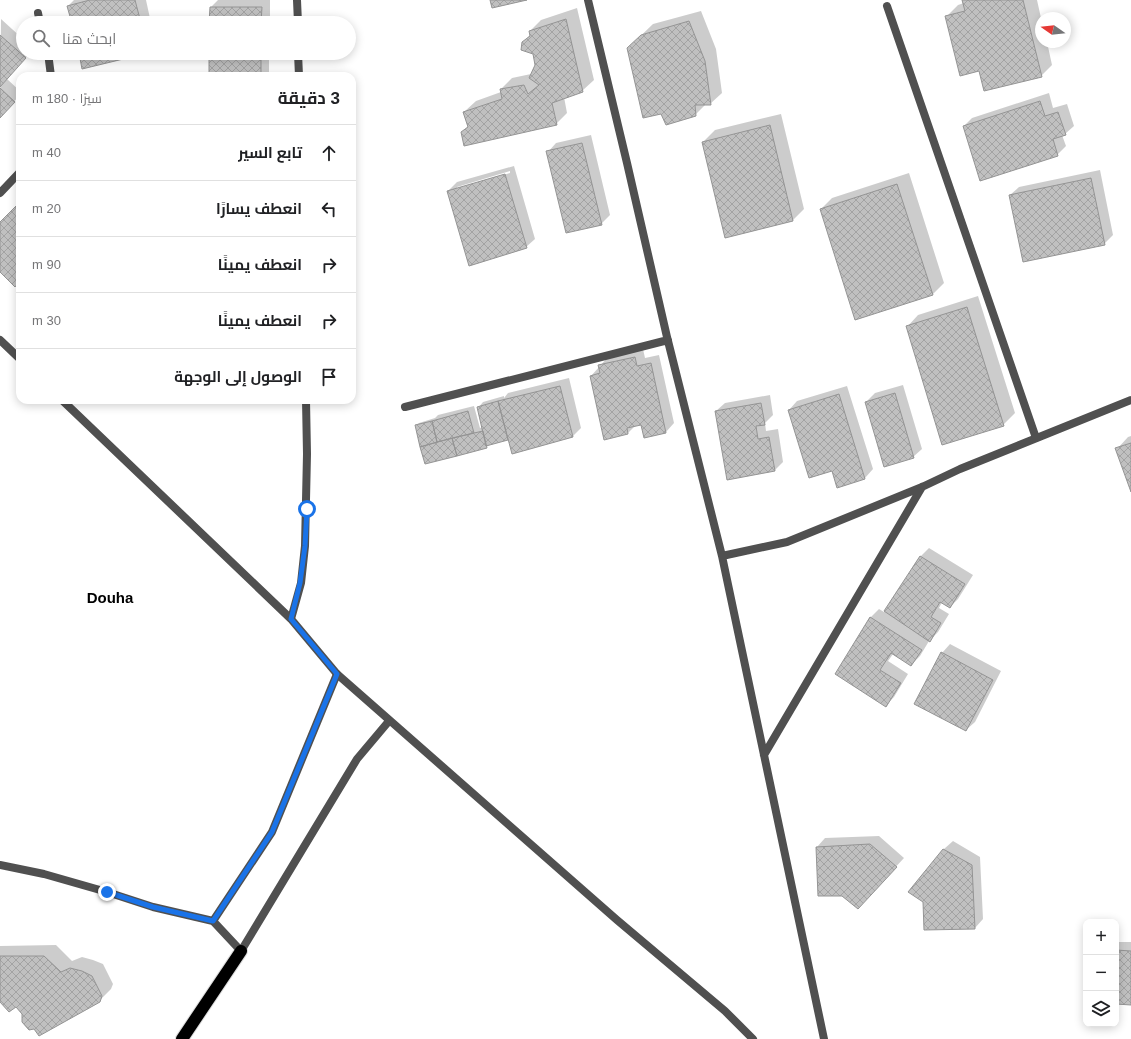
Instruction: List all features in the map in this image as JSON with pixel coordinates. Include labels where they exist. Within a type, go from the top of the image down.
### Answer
[{"type":"highway","points":[[182,1039],[241,951]]},
{"type":"street","points":[[297,0],[298,16]]},
{"type":"street","points":[[588,0],[668,340],[722,556],[824,1039]]},
{"type":"street","points":[[887,6],[1036,438]]},
{"type":"street","points":[[49,60],[50,72]]},
{"type":"street","points":[[298,60],[299,72]]},
{"type":"street","points":[[0,193],[16,176]]},
{"type":"street","points":[[0,340],[16,355]]},
{"type":"street","points":[[405,407],[668,340]]},
{"type":"street","points":[[722,556],[787,542],[922,487],[960,469],[1013,449],[1036,438],[1131,400]]},
{"type":"street","points":[[66,404],[291,619],[337,674],[617,920],[725,1011],[753,1039]]},
{"type":"street","points":[[291,619],[300,583],[305,546],[307,454],[306,404]]},
{"type":"street","points":[[764,755],[922,487]]},
{"type":"street","points":[[213,921],[272,832],[337,674]]},
{"type":"street","points":[[0,865],[44,874],[153,907],[213,921],[241,951],[357,759],[389,721]]},
{"type":"building","points":[[90,0],[135,0],[139,16],[70,16],[67,6]]},
{"type":"building","points":[[490,0],[527,0],[492,8]]},
{"type":"building","points":[[962,0],[1023,0],[1042,77],[984,91],[979,71],[960,76],[945,16],[965,11]]},
{"type":"building","points":[[210,7],[262,7],[261,16],[209,16]]},
{"type":"building","points":[[566,19],[583,92],[552,103],[557,125],[464,146],[461,132],[468,127],[463,112],[502,99],[500,89],[524,85],[528,94],[539,85],[529,78],[535,65],[533,54],[521,50],[522,42],[530,36],[529,31]]},
{"type":"building","points":[[689,21],[705,61],[711,105],[695,105],[696,116],[666,125],[661,114],[643,118],[627,48],[641,35]]},
{"type":"building","points":[[0,35],[16,49],[16,60],[24,60],[0,87]]},
{"type":"building","points":[[80,60],[119,60],[82,69]]},
{"type":"building","points":[[209,60],[261,60],[261,72],[209,72]]},
{"type":"building","points":[[0,88],[15,102],[0,118]]},
{"type":"building","points":[[1040,101],[1045,116],[1058,112],[1066,135],[1053,139],[1058,156],[980,181],[963,126]]},
{"type":"building","points":[[770,125],[793,221],[725,238],[702,142]]},
{"type":"building","points":[[582,143],[602,225],[566,233],[546,151]]},
{"type":"building","points":[[505,174],[527,248],[469,266],[447,191]]},
{"type":"building","points":[[1091,178],[1105,245],[1023,262],[1009,195]]},
{"type":"building","points":[[897,184],[933,295],[855,320],[820,209]]},
{"type":"building","points":[[16,206],[15,287],[0,272],[0,222]]},
{"type":"building","points":[[967,307],[1004,426],[942,445],[906,326]]},
{"type":"building","points":[[635,357],[637,366],[651,363],[666,433],[644,438],[641,425],[627,428],[628,434],[604,440],[590,376],[600,373],[598,365]]},
{"type":"building","points":[[560,386],[573,437],[512,454],[498,401]]},
{"type":"building","points":[[895,393],[914,458],[884,467],[865,402]]},
{"type":"building","points":[[839,394],[865,479],[837,488],[832,471],[809,478],[788,410]]},
{"type":"building","points":[[498,401],[508,440],[486,446],[477,407]]},
{"type":"building","points":[[761,403],[765,425],[756,426],[758,439],[769,437],[775,471],[727,480],[715,411]]},
{"type":"building","points":[[468,411],[474,433],[437,442],[432,421]]},
{"type":"building","points":[[432,421],[437,442],[420,447],[415,425]]},
{"type":"building","points":[[483,431],[487,448],[457,456],[452,438]]},
{"type":"building","points":[[452,438],[457,456],[425,464],[420,447]]},
{"type":"building","points":[[1131,443],[1131,492],[1115,448]]},
{"type":"building","points":[[920,556],[965,584],[950,608],[940,602],[931,617],[941,623],[930,642],[884,611]]},
{"type":"building","points":[[870,617],[922,650],[911,666],[891,653],[880,670],[901,683],[886,707],[835,674]]},
{"type":"building","points":[[941,652],[993,680],[966,731],[914,704]]},
{"type":"building","points":[[870,844],[897,867],[858,909],[842,896],[818,896],[816,847]]},
{"type":"building","points":[[943,849],[972,865],[975,929],[924,930],[923,902],[908,892]]},
{"type":"building","points":[[1119,950],[1131,951],[1131,1005],[1119,1004]]},
{"type":"building","points":[[0,956],[44,956],[61,972],[70,968],[82,971],[92,976],[102,996],[100,1002],[39,1036],[34,1029],[29,1030],[22,1022],[22,1014],[16,1007],[9,1012],[0,1002]]},
{"type":"district","name":"Douha","points":[[110,597]]},
{"type":"route","points":[[107,892],[153,907],[213,921],[272,832],[325,707],[337,674],[291,619],[300,583],[305,546],[307,509]]}]
